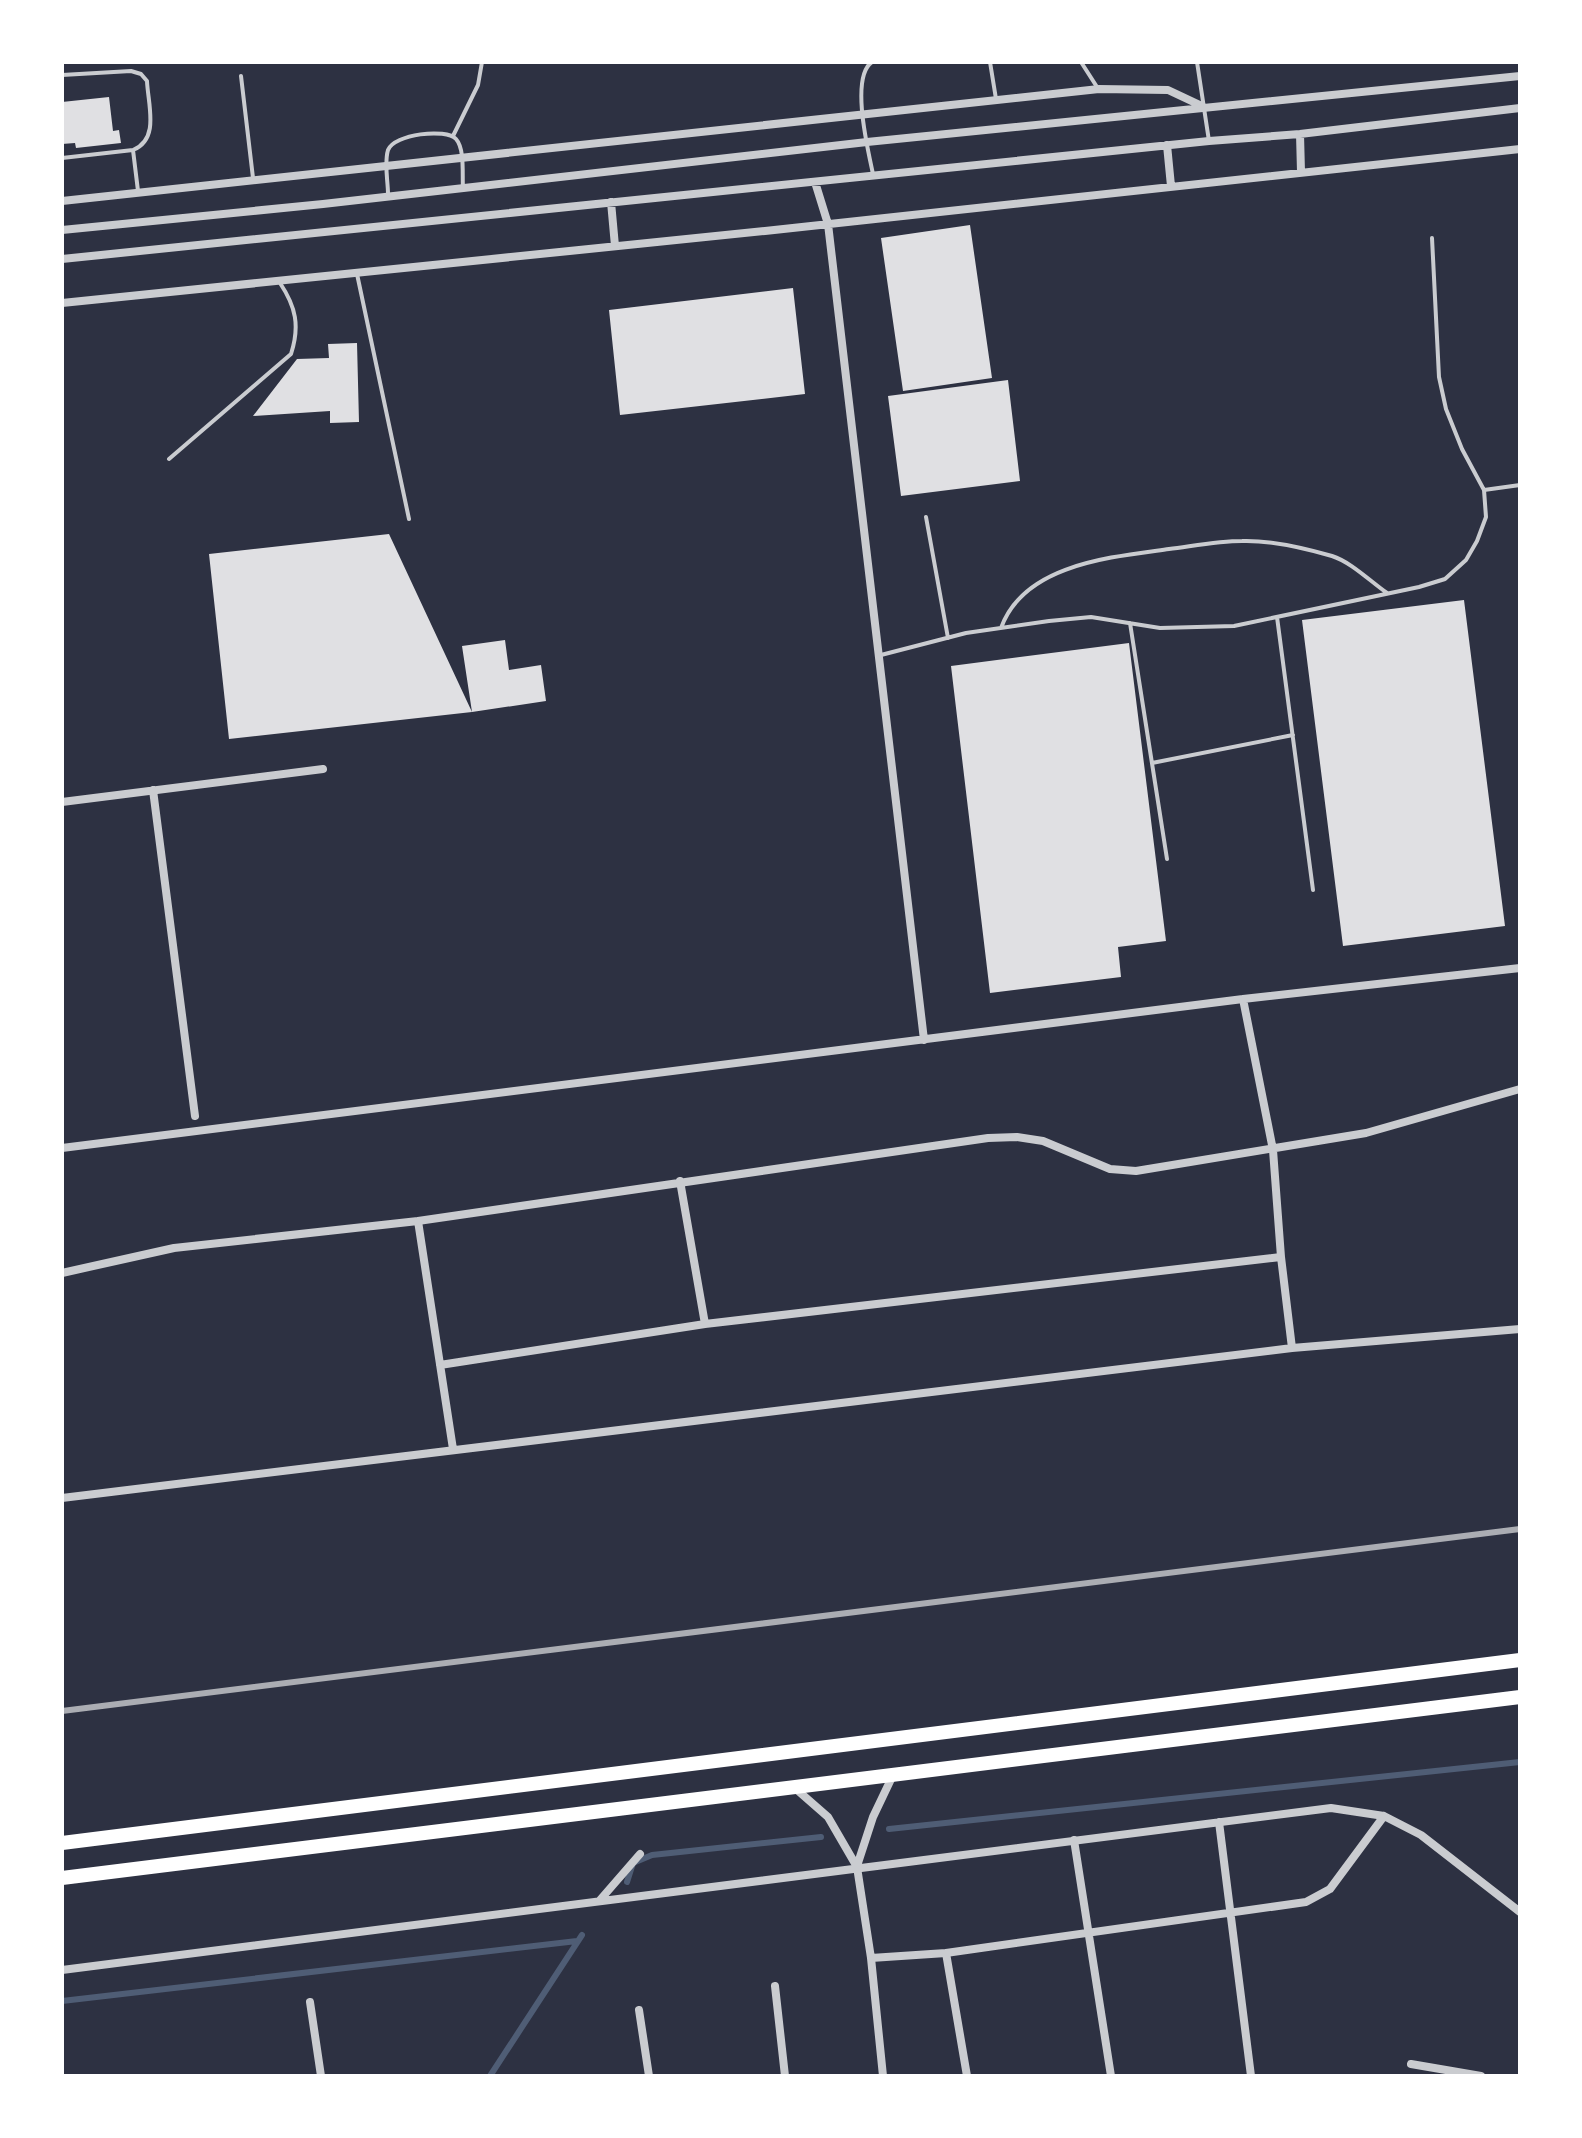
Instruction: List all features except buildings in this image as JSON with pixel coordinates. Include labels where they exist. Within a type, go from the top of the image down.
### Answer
[{"type":"main road","points":[[62,1843],[1520,1660]]},
{"type":"main road","points":[[62,1878],[1520,1697]]},
{"type":"street","points":[[62,230],[389,197],[867,142],[1520,76]]},
{"type":"street","points":[[62,201],[1099,89],[1168,90],[1202,107]]},
{"type":"street","points":[[62,259],[1167,145],[1300,134],[1520,108]]},
{"type":"street","points":[[1300,134],[1301,172]]},
{"type":"street","points":[[1167,145],[1171,186]]},
{"type":"street","points":[[62,303],[1520,149]]},
{"type":"street","points":[[815,182],[828,224],[924,1040]]},
{"type":"street","points":[[611,202],[615,246]]},
{"type":"street","points":[[62,802],[323,769]]},
{"type":"street","points":[[153,790],[195,1116]]},
{"type":"street","points":[[62,1148],[1243,999],[1520,968]]},
{"type":"street","points":[[1243,999],[1273,1150],[1292,1348]]},
{"type":"street","points":[[62,1273],[174,1248],[418,1221],[1002,1137],[1043,1141],[1110,1169],[1136,1171],[1366,1133],[1520,1089]]},
{"type":"street","points":[[680,1181],[705,1324]]},
{"type":"street","points":[[418,1221],[453,1449]]},
{"type":"street","points":[[440,1365],[705,1324],[1281,1257]]},
{"type":"street","points":[[62,1498],[1292,1348],[1520,1329]]},
{"type":"street","points":[[857,1867],[863,1841],[894,1773]]},
{"type":"street","points":[[792,1786],[828,1817],[857,1867],[871,1958],[883,2076]]},
{"type":"street","points":[[62,1970],[1331,1808],[1384,1816],[1421,1835],[1520,1912]]},
{"type":"street","points":[[871,1958],[946,1953],[1306,1902],[1330,1889],[1384,1816]]},
{"type":"street","points":[[1219,1822],[1251,2076]]},
{"type":"street","points":[[1074,1840],[1111,2076]]},
{"type":"street","points":[[600,1900],[640,1854]]},
{"type":"street","points":[[946,1953],[967,2076]]},
{"type":"street","points":[[775,1986],[785,2076]]},
{"type":"street","points":[[310,2002],[321,2076]]},
{"type":"street","points":[[639,2010],[649,2076]]},
{"type":"street","points":[[1411,2064],[1481,2076]]},
{"type":"lane","points":[[453,136],[478,85],[482,62]]},
{"type":"lane","points":[[872,62],[867,65],[862,78],[863,114],[874,176]]},
{"type":"lane","points":[[990,62],[996,100]]},
{"type":"lane","points":[[1081,62],[1099,89]]},
{"type":"lane","points":[[1197,62],[1209,141]]},
{"type":"lane","points":[[62,75],[131,71],[141,74],[147,81],[150,135],[144,146],[133,150],[62,158]]},
{"type":"lane","points":[[241,76],[254,181]]},
{"type":"lane","points":[[389,197],[388,150],[402,137],[445,133],[453,136],[459,143],[463,188]]},
{"type":"lane","points":[[133,150],[138,193]]},
{"type":"lane","points":[[879,656],[1001,628],[1091,617],[1160,628],[1234,626],[1445,579],[1466,560],[1486,517],[1484,490],[1462,449],[1441,388],[1432,238]]},
{"type":"lane","points":[[356,272],[409,519]]},
{"type":"lane","points":[[169,459],[291,354],[297,316],[291,299],[278,280]]},
{"type":"lane","points":[[1484,490],[1520,485]]},
{"type":"lane","points":[[926,517],[948,638]]},
{"type":"lane","points":[[1001,628],[1006,613],[1017,599],[1048,577],[1110,557],[1243,541],[1285,545],[1336,557],[1387,593]]},
{"type":"lane","points":[[1277,617],[1313,890]]},
{"type":"lane","points":[[1130,623],[1167,859]]},
{"type":"lane","points":[[1152,763],[1293,735]]},
{"type":"waterway","points":[[889,1829],[1520,1762]]},
{"type":"waterway","points":[[627,1882],[633,1863],[652,1855],[821,1837]]},
{"type":"waterway","points":[[490,2076],[582,1935]]},
{"type":"waterway","points":[[62,2001],[577,1941]]},
{"type":"railway","points":[[62,1711],[1520,1529]]}]
